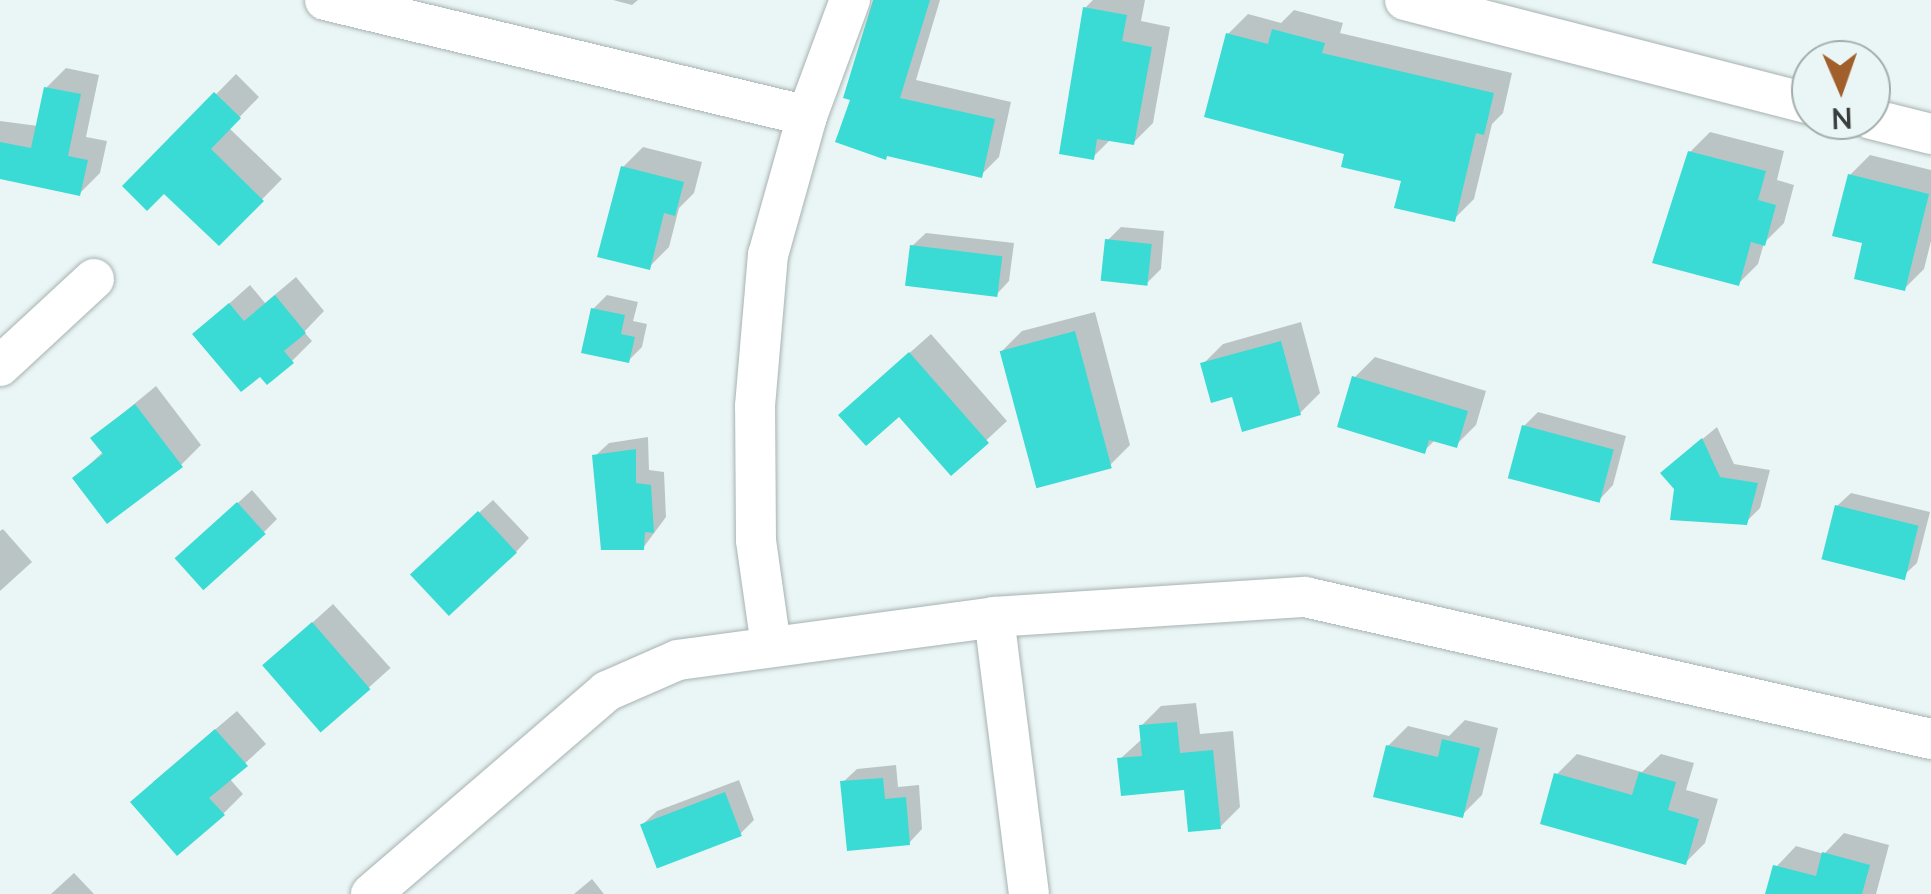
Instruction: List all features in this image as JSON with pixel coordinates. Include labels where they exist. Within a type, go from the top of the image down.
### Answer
[{"type":"street","points":[[325,0],[806,116]]},
{"type":"street","points":[[771,646],[756,540],[755,406],[768,255],[806,116],[850,0]]},
{"type":"street","points":[[1405,0],[1791,99]]},
{"type":"street","points":[[1891,124],[1931,134]]},
{"type":"street","points":[[0,366],[17,325],[94,279]]},
{"type":"street","points":[[371,894],[607,691],[678,660],[994,617],[1305,597],[1931,738]]},
{"type":"street","points":[[994,617],[1029,894]]},
{"type":"building","points":[[873,0],[930,0],[900,98],[995,119],[982,178],[887,156],[886,160],[835,142],[850,100],[843,98]]},
{"type":"building","points":[[1083,7],[1127,15],[1122,41],[1152,47],[1134,145],[1097,139],[1094,160],[1059,154]]},
{"type":"building","points":[[1272,29],[1325,43],[1322,53],[1494,93],[1484,135],[1476,133],[1455,222],[1394,208],[1401,181],[1341,167],[1344,154],[1204,117],[1226,33],[1268,44]]},
{"type":"building","points":[[44,87],[81,94],[68,156],[88,160],[80,196],[0,179],[0,142],[31,148]]},
{"type":"building","points":[[214,92],[241,118],[211,149],[264,201],[219,246],[164,194],[147,211],[122,186]]},
{"type":"building","points":[[1688,151],[1766,171],[1758,200],[1776,205],[1765,246],[1751,242],[1739,286],[1652,263]]},
{"type":"building","points":[[621,166],[684,182],[675,216],[664,213],[650,270],[597,257]]},
{"type":"building","points":[[1848,174],[1929,194],[1905,291],[1854,279],[1862,243],[1832,236]]},
{"type":"building","points":[[1105,239],[1152,244],[1147,286],[1101,281]]},
{"type":"building","points":[[910,245],[1002,256],[997,297],[905,286]]},
{"type":"building","points":[[275,295],[306,333],[284,351],[294,363],[267,385],[260,377],[241,392],[192,334],[229,303],[244,321]]},
{"type":"building","points":[[591,308],[625,315],[621,334],[635,337],[629,363],[581,353]]},
{"type":"building","points":[[1075,331],[1112,468],[1036,488],[1000,351]]},
{"type":"building","points":[[1281,341],[1301,415],[1242,432],[1232,397],[1211,403],[1200,363]]},
{"type":"building","points":[[909,352],[989,443],[951,476],[899,417],[866,446],[838,415]]},
{"type":"building","points":[[1352,376],[1468,411],[1457,448],[1429,440],[1425,454],[1337,427]]},
{"type":"building","points":[[135,404],[183,467],[107,524],[72,478],[103,454],[90,438]]},
{"type":"building","points":[[1522,425],[1614,450],[1600,503],[1508,478]]},
{"type":"building","points":[[1702,438],[1720,477],[1758,483],[1747,525],[1670,520],[1674,489],[1660,473]]},
{"type":"building","points":[[636,449],[636,483],[651,485],[654,533],[645,532],[644,550],[601,550],[592,455]]},
{"type":"building","points":[[237,502],[266,534],[203,590],[175,558]]},
{"type":"building","points":[[1835,505],[1918,526],[1905,580],[1821,559]]},
{"type":"building","points":[[478,511],[517,553],[449,616],[410,574]]},
{"type":"building","points":[[312,622],[370,689],[321,732],[262,665]]},
{"type":"building","points":[[1177,722],[1180,753],[1213,750],[1221,829],[1188,832],[1184,790],[1121,796],[1117,758],[1142,756],[1139,725]]},
{"type":"building","points":[[215,729],[248,766],[209,798],[225,815],[177,856],[130,802]]},
{"type":"building","points":[[1442,739],[1480,748],[1463,818],[1373,797],[1386,745],[1438,757]]},
{"type":"building","points":[[1639,772],[1676,782],[1668,810],[1699,819],[1686,865],[1540,824],[1554,773],[1632,795]]},
{"type":"building","points":[[883,778],[885,799],[906,797],[910,845],[847,851],[840,781]]},
{"type":"building","points":[[725,792],[742,836],[657,868],[640,825]]},
{"type":"building","points":[[1822,852],[1870,865],[1862,894],[1765,894],[1773,865],[1816,876]]}]
